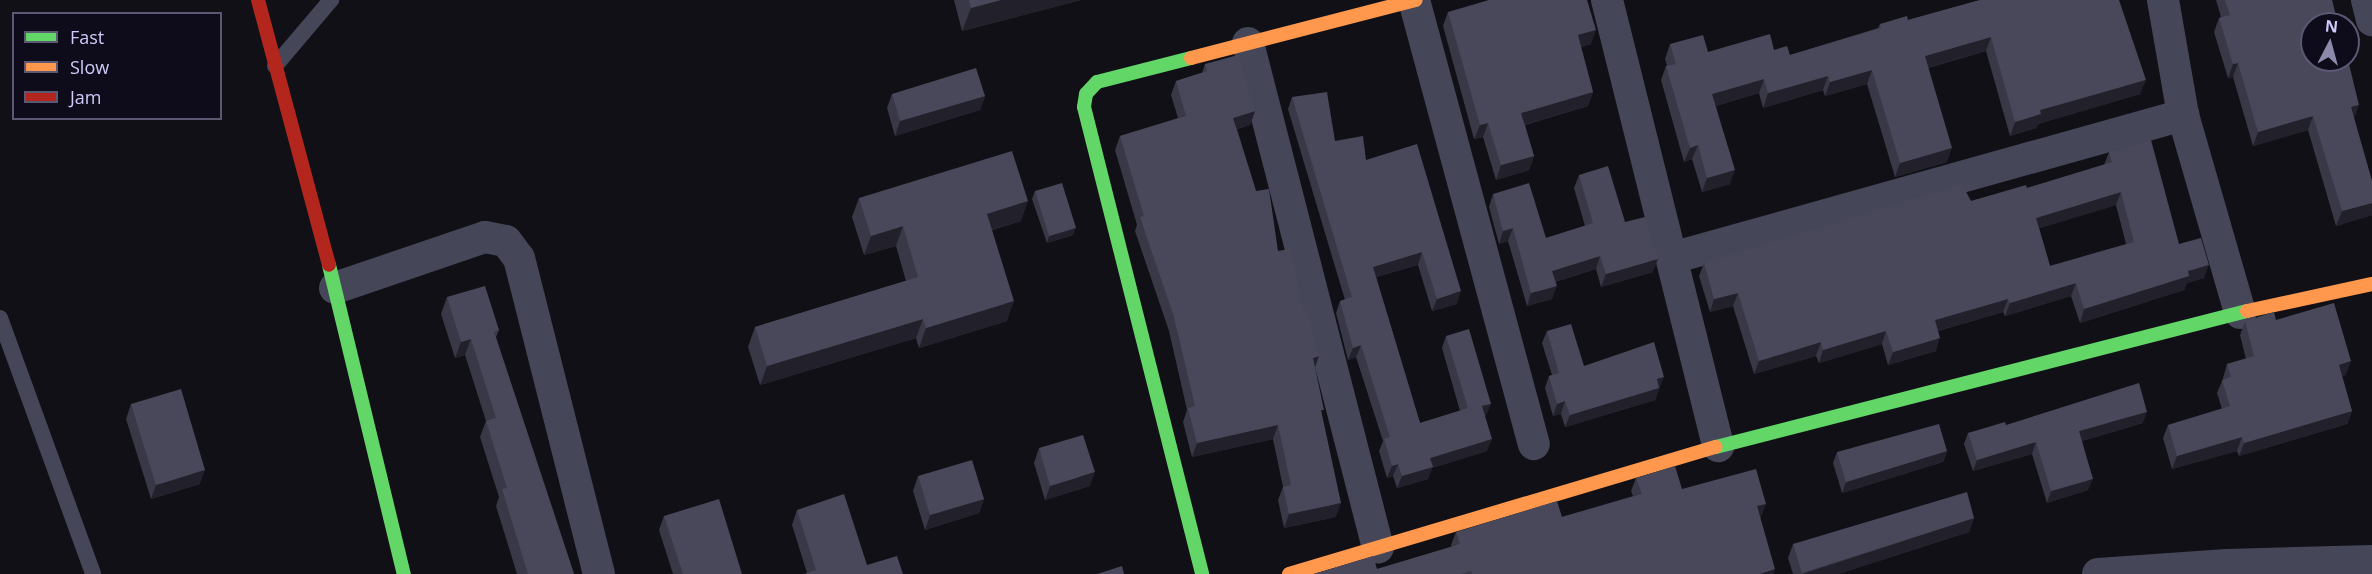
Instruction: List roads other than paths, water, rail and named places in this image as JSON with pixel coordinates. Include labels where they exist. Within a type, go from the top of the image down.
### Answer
[{"type":"street","points":[[258,0],[335,288],[404,574]]},
{"type":"street","points":[[1202,574],[1084,107],[1086,94],[1097,82],[1415,0],[1534,444]]},
{"type":"street","points":[[1608,0],[1718,446]]},
{"type":"street","points":[[2163,0],[2183,115],[2240,314]]},
{"type":"street","points":[[2367,0],[2372,20]]},
{"type":"street","points":[[1248,43],[1378,548]]},
{"type":"street","points":[[1672,258],[2183,115]]},
{"type":"street","points":[[335,288],[485,237],[506,241],[519,258],[599,574]]},
{"type":"street","points":[[1289,574],[1718,446],[2240,314],[2372,284]]},
{"type":"street","points":[[2098,574],[2227,565],[2372,561]]},
{"type":"lane","points":[[275,66],[331,0]]},
{"type":"lane","points":[[0,318],[93,574]]}]
